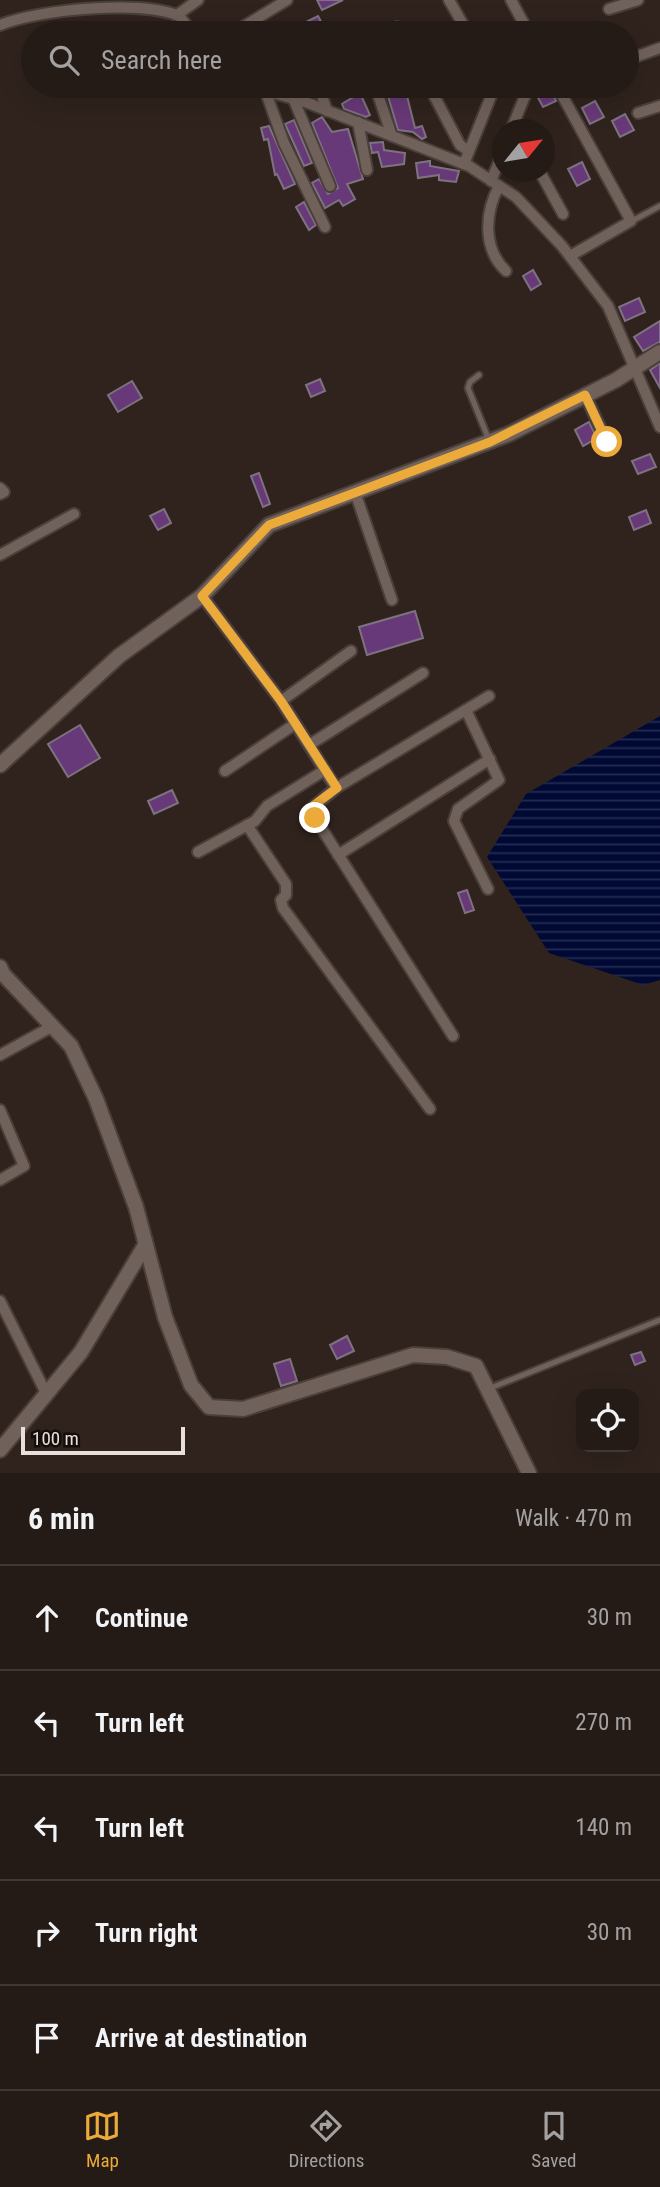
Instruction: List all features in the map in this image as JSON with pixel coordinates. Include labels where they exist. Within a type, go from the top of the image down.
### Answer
[{"type":"street","points":[[177,15],[181,0]]},
{"type":"street","points":[[177,15],[198,0]]},
{"type":"street","points":[[253,21],[287,0]]},
{"type":"street","points":[[449,0],[461,21]]},
{"type":"street","points":[[511,0],[522,20]]},
{"type":"street","points":[[610,9],[638,0]]},
{"type":"street","points":[[0,25],[57,4],[91,1],[146,3],[177,15],[182,21]]},
{"type":"street","points":[[639,56],[660,48]]},
{"type":"street","points":[[268,98],[284,144],[325,226]]},
{"type":"street","points":[[293,98],[464,164],[516,197],[570,256],[608,306],[660,427]]},
{"type":"street","points":[[293,98],[330,186]]},
{"type":"street","points":[[323,98],[327,110]]},
{"type":"street","points":[[379,98],[392,136]]},
{"type":"street","points":[[435,98],[460,145],[469,151]]},
{"type":"street","points":[[464,164],[490,98]]},
{"type":"street","points":[[517,119],[524,98]]},
{"type":"street","points":[[564,98],[631,221],[570,256]]},
{"type":"street","points":[[638,113],[660,106]]},
{"type":"street","points":[[358,122],[368,170]]},
{"type":"street","points":[[545,182],[563,214]]},
{"type":"street","points":[[495,183],[487,220],[492,247],[499,264],[506,271]]},
{"type":"street","points":[[0,765],[119,656],[202,596],[269,525],[490,442],[585,395],[660,352]]},
{"type":"street","points":[[585,395],[607,442]]},
{"type":"street","points":[[0,488],[4,492],[0,494]]},
{"type":"street","points":[[355,492],[392,600]]},
{"type":"street","points":[[0,555],[74,514]]},
{"type":"street","points":[[202,596],[281,701],[337,788]]},
{"type":"street","points":[[281,701],[351,651]]},
{"type":"street","points":[[309,745],[423,673]]},
{"type":"street","points":[[453,1036],[338,855],[312,808],[337,788],[489,696]]},
{"type":"street","points":[[466,710],[499,780],[458,809],[454,821],[488,889]]},
{"type":"street","points":[[225,771],[295,724]]},
{"type":"street","points":[[338,855],[490,759]]},
{"type":"street","points":[[198,852],[258,818],[267,806],[325,770]]},
{"type":"street","points":[[247,825],[286,884],[286,895],[281,900],[284,908],[430,1109]]},
{"type":"street","points":[[0,967],[3,974],[71,1046],[96,1100],[136,1207],[144,1247],[191,1385],[209,1407],[243,1409],[413,1355],[447,1357],[476,1366],[529,1473]]},
{"type":"street","points":[[0,1055],[53,1026]]},
{"type":"street","points":[[0,1180],[24,1166],[1,1113]]},
{"type":"street","points":[[0,1450],[81,1352],[144,1247]]},
{"type":"street","points":[[0,1301],[46,1392]]},
{"type":"lane","points":[[631,221],[660,206]]},
{"type":"lane","points":[[479,375],[470,382],[468,388],[490,442]]},
{"type":"lane","points":[[488,1389],[660,1320]]},
{"type":"water","points":[[660,716],[660,980],[643,985],[549,953],[487,857],[526,794]]},
{"type":"building","points":[[317,0],[343,0],[322,10]]},
{"type":"building","points":[[318,16],[321,21],[308,21]]},
{"type":"building","points":[[352,98],[362,98],[370,115],[366,117],[344,109],[342,104]]},
{"type":"building","points":[[389,98],[408,98],[415,128],[422,126],[426,137],[422,139],[413,132],[398,130]]},
{"type":"building","points":[[538,98],[555,98],[556,101],[543,107]]},
{"type":"building","points":[[595,101],[604,117],[590,124],[582,108]]},
{"type":"building","points":[[625,114],[634,130],[620,137],[612,121]]},
{"type":"building","points":[[322,117],[332,132],[348,129],[363,179],[347,184],[355,199],[343,206],[339,200],[325,208],[312,183],[319,179],[328,194],[338,188],[312,123]]},
{"type":"building","points":[[294,120],[312,163],[304,166],[285,124]]},
{"type":"building","points":[[269,126],[295,184],[284,189],[277,174],[275,175],[268,139],[264,140],[261,128]]},
{"type":"building","points":[[383,142],[384,150],[405,153],[404,164],[382,167],[378,152],[372,153],[370,143]]},
{"type":"building","points":[[430,161],[430,166],[459,171],[456,182],[439,180],[439,175],[418,178],[416,163]]},
{"type":"building","points":[[582,162],[590,179],[577,186],[568,169]]},
{"type":"building","points":[[304,202],[316,225],[309,230],[296,207]]},
{"type":"building","points":[[533,270],[541,284],[531,290],[523,276]]},
{"type":"building","points":[[639,298],[645,312],[625,321],[619,307]]},
{"type":"building","points":[[660,321],[660,342],[643,351],[634,337]]},
{"type":"building","points":[[660,363],[660,388],[650,370]]},
{"type":"building","points":[[320,379],[325,391],[311,397],[306,385]]},
{"type":"building","points":[[132,381],[142,398],[118,412],[108,395]]},
{"type":"building","points":[[589,422],[597,438],[583,446],[575,430]]},
{"type":"building","points":[[650,454],[656,467],[638,474],[632,461]]},
{"type":"building","points":[[259,473],[270,504],[263,507],[251,476]]},
{"type":"building","points":[[164,509],[171,523],[158,530],[150,516]]},
{"type":"building","points":[[646,510],[651,523],[634,530],[629,517]]},
{"type":"building","points":[[415,611],[423,638],[367,655],[359,627]]},
{"type":"building","points":[[80,725],[100,758],[68,777],[48,744]]},
{"type":"building","points":[[172,790],[178,803],[154,814],[148,801]]},
{"type":"building","points":[[467,890],[474,910],[465,913],[458,893]]},
{"type":"building","points":[[347,1336],[354,1351],[337,1359],[330,1345]]},
{"type":"building","points":[[641,1352],[645,1361],[635,1365],[631,1355]]},
{"type":"building","points":[[290,1359],[297,1381],[281,1386],[274,1364]]},
{"type":"route","points":[[315,818],[312,808],[314,805],[337,788],[281,701],[202,596],[269,525],[490,442],[585,395],[607,442]]}]
